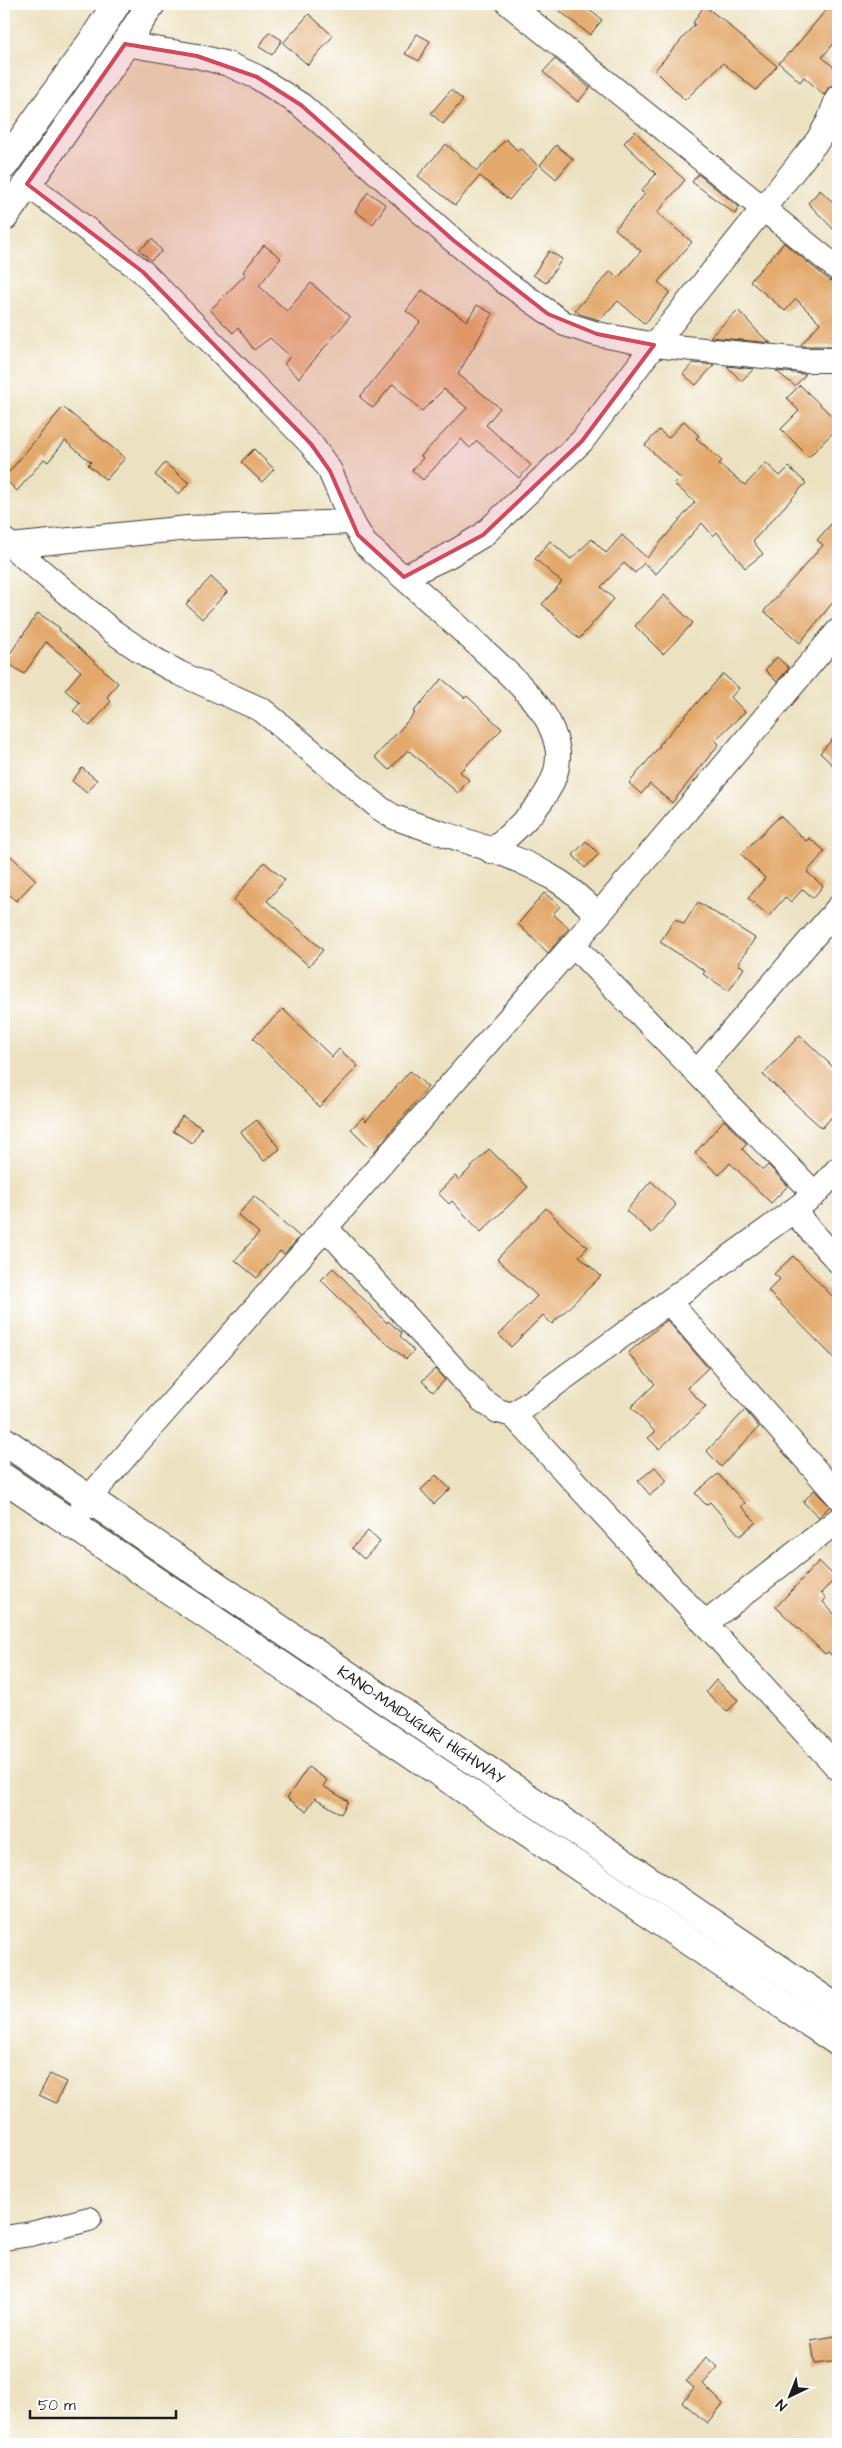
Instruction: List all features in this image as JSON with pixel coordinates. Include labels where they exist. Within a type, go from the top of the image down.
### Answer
[{"type":"main road","points":[[4,165],[91,43],[116,4]]},
{"type":"main road","points":[[4,217],[151,4]]},
{"type":"main road","name":"KANO-MAIDUGURI HIGHWAY","points":[[4,1441],[838,2009]]},
{"type":"main road","name":"KANO-MAIDUGURI HIGHWAY","points":[[4,1478],[72,1527],[838,2042]]},
{"type":"street","points":[[509,4],[838,269]]},
{"type":"street","points":[[125,44],[205,58],[228,64],[258,77],[301,106],[452,240],[548,314],[565,324],[597,334],[654,345],[804,360],[838,360]]},
{"type":"street","points":[[404,578],[448,556],[483,535],[582,441],[654,345],[765,209],[821,135],[838,97]]},
{"type":"street","points":[[27,184],[143,272],[311,444],[330,471],[352,522],[365,544],[505,670],[547,720],[556,738],[558,755],[553,777],[541,802],[523,825],[491,850]]},
{"type":"street","points":[[7,543],[188,528],[352,522]]},
{"type":"street","points":[[7,543],[112,631],[150,657],[179,673],[262,710],[382,809],[402,820],[491,850],[557,880],[576,894],[598,916]]},
{"type":"street","points":[[72,1527],[88,1499],[573,946],[838,631]]},
{"type":"street","points":[[696,1072],[838,908]]},
{"type":"street","points":[[573,946],[815,1194]]},
{"type":"street","points":[[513,1415],[794,1211],[815,1194],[838,1169]]},
{"type":"street","points":[[794,1211],[838,1261]]},
{"type":"street","points":[[326,1228],[482,1400],[498,1411],[513,1415],[838,1768]]},
{"type":"street","points":[[669,1302],[838,1496]]},
{"type":"street","points":[[705,1624],[838,1520]]},
{"type":"street","points":[[4,2238],[89,2220]]},
{"type":"highlighted area","points":[[125,44],[197,56],[257,77],[301,105],[453,240],[548,314],[597,334],[654,345],[582,441],[483,535],[404,577],[358,535],[330,471],[311,444],[143,272],[27,184]]},
{"type":"building","points":[[551,4],[582,4],[602,20],[590,35]]},
{"type":"building","points":[[831,4],[838,4],[838,39],[822,57],[838,71],[838,82],[829,87],[824,95],[804,77],[800,82],[779,63],[790,53]]},
{"type":"building","points":[[704,6],[730,25],[777,66],[756,90],[723,63],[685,100],[655,70],[695,24],[693,23]]},
{"type":"building","points":[[309,14],[333,36],[308,65],[283,43]]},
{"type":"building","points":[[269,32],[282,40],[272,55],[259,47]]},
{"type":"building","points":[[417,34],[430,41],[419,61],[405,54]]},
{"type":"building","points":[[555,59],[590,88],[578,102],[543,72]]},
{"type":"building","points":[[451,90],[463,100],[443,124],[431,113]]},
{"type":"building","points":[[635,131],[658,156],[685,180],[657,213],[692,242],[658,282],[670,292],[645,324],[618,301],[599,320],[580,314],[575,310],[611,271],[618,278],[641,251],[615,229],[645,194],[641,191],[656,174],[624,143]]},
{"type":"building","points":[[506,139],[518,151],[521,148],[538,166],[509,200],[480,176],[455,205],[418,176],[446,144],[477,171]]},
{"type":"building","points":[[556,145],[573,159],[556,179],[540,165]]},
{"type":"building","points":[[698,174],[739,207],[735,214],[692,182]]},
{"type":"building","points":[[820,190],[838,207],[838,234],[808,203]]},
{"type":"building","points":[[368,192],[386,205],[373,224],[355,211]]},
{"type":"building","points":[[152,239],[162,251],[151,260],[139,250]]},
{"type":"building","points":[[784,243],[829,280],[838,283],[838,346],[800,346],[820,323],[796,299],[785,311],[750,281]]},
{"type":"building","points":[[264,245],[281,258],[259,286],[287,311],[311,283],[350,317],[299,378],[284,364],[290,356],[270,338],[254,350],[238,328],[233,333],[210,310],[246,274],[243,272]]},
{"type":"building","points":[[549,251],[562,259],[546,283],[533,275]]},
{"type":"building","points":[[422,290],[467,321],[477,305],[493,314],[458,374],[500,408],[486,425],[531,465],[519,478],[477,441],[470,448],[461,439],[423,480],[412,470],[423,458],[421,456],[467,408],[444,389],[422,411],[393,384],[373,408],[360,397],[420,322],[406,311]]},
{"type":"building","points":[[738,310],[761,335],[771,343],[710,337]]},
{"type":"building","points":[[693,363],[714,365],[696,385],[683,374]]},
{"type":"building","points":[[727,366],[754,369],[741,381]]},
{"type":"building","points":[[776,371],[803,374],[806,374],[795,386]]},
{"type":"building","points":[[800,385],[838,422],[838,427],[809,457],[781,429],[799,411],[787,398]]},
{"type":"building","points":[[63,407],[125,458],[106,480],[88,465],[91,462],[65,441],[48,462],[44,459],[17,491],[4,478]]},
{"type":"building","points":[[684,421],[699,436],[696,438],[722,461],[719,464],[745,485],[766,463],[780,476],[789,467],[806,483],[753,541],[763,554],[745,568],[717,532],[713,536],[702,523],[656,574],[644,563],[635,573],[624,563],[601,587],[614,599],[579,639],[542,604],[562,582],[535,559],[550,541],[571,559],[592,539],[606,553],[622,535],[647,558],[695,502],[674,484],[680,478],[645,445],[659,430],[668,438]]},
{"type":"building","points":[[254,449],[274,469],[262,482],[241,462]]},
{"type":"building","points":[[165,463],[189,483],[179,494],[155,475]]},
{"type":"building","points":[[838,516],[838,596],[800,643],[764,611],[823,545],[817,540]]},
{"type":"building","points":[[211,577],[227,592],[202,619],[186,604]]},
{"type":"building","points":[[664,595],[693,623],[663,654],[635,626]]},
{"type":"building","points":[[38,613],[60,628],[59,630],[118,683],[107,697],[111,701],[90,726],[73,711],[80,703],[65,690],[81,671],[46,642],[24,674],[5,661]]},
{"type":"building","points":[[777,657],[789,668],[777,682],[765,670]]},
{"type":"building","points":[[723,674],[739,688],[731,697],[745,712],[715,740],[719,744],[672,803],[650,784],[641,794],[629,783],[659,745]]},
{"type":"building","points":[[442,679],[465,698],[467,696],[502,729],[460,772],[469,780],[458,793],[408,750],[389,770],[375,757],[415,713],[413,712]]},
{"type":"building","points":[[838,733],[838,770],[820,753]]},
{"type":"building","points":[[82,768],[97,780],[87,793],[72,781]]},
{"type":"building","points":[[780,816],[806,841],[809,838],[825,851],[807,872],[823,886],[813,898],[803,889],[791,902],[785,897],[769,916],[748,898],[765,878],[741,854]]},
{"type":"building","points":[[586,841],[599,854],[585,868],[573,855]]},
{"type":"building","points":[[11,856],[36,880],[16,901],[4,889],[4,864]]},
{"type":"building","points":[[264,862],[285,880],[267,901],[323,950],[309,966],[234,900]]},
{"type":"building","points":[[544,893],[560,906],[553,914],[569,928],[548,953],[518,924]]},
{"type":"building","points":[[698,902],[755,938],[738,964],[744,968],[729,991],[703,974],[705,971],[660,942],[675,919],[684,924]]},
{"type":"building","points":[[283,1009],[332,1057],[339,1049],[358,1066],[319,1107],[253,1038]]},
{"type":"building","points":[[800,1035],[838,1072],[838,1110],[822,1128],[763,1075]]},
{"type":"building","points":[[410,1071],[428,1087],[374,1152],[351,1129],[363,1117],[366,1121]]},
{"type":"building","points":[[182,1116],[202,1128],[192,1143],[173,1131]]},
{"type":"building","points":[[257,1120],[280,1149],[264,1161],[241,1132]]},
{"type":"building","points":[[724,1120],[747,1144],[742,1149],[763,1170],[768,1165],[788,1186],[771,1203],[730,1163],[719,1175],[695,1153]]},
{"type":"building","points":[[489,1149],[528,1187],[481,1232],[452,1201],[449,1204],[438,1193],[455,1176],[459,1180]]},
{"type":"building","points":[[651,1181],[676,1205],[652,1233],[626,1211]]},
{"type":"building","points":[[254,1196],[300,1237],[284,1254],[280,1251],[257,1278],[235,1260],[259,1233],[238,1215]]},
{"type":"building","points":[[546,1208],[566,1229],[588,1247],[579,1256],[601,1276],[552,1324],[543,1315],[511,1347],[499,1335],[537,1296],[497,1259]]},
{"type":"building","points":[[793,1256],[838,1302],[838,1362],[768,1291],[780,1279],[774,1274]]},
{"type":"building","points":[[333,1268],[387,1323],[388,1321],[402,1333],[400,1336],[414,1351],[406,1359],[374,1333],[321,1280]]},
{"type":"building","points":[[667,1320],[708,1368],[687,1388],[706,1407],[659,1449],[648,1438],[655,1432],[631,1407],[655,1384],[628,1353]]},
{"type":"building","points":[[435,1369],[445,1380],[433,1392],[422,1381]]},
{"type":"building","points":[[745,1410],[759,1427],[721,1467],[707,1451]]},
{"type":"building","points":[[655,1467],[667,1481],[650,1495],[638,1481]]},
{"type":"building","points":[[718,1474],[745,1503],[741,1506],[756,1522],[740,1536],[710,1502],[706,1505],[695,1493]]},
{"type":"building","points":[[436,1475],[450,1489],[434,1504],[421,1490]]},
{"type":"building","points":[[814,1490],[830,1506],[819,1517],[803,1502]]},
{"type":"building","points":[[368,1531],[380,1542],[364,1559],[352,1548]]},
{"type":"building","points":[[819,1561],[836,1578],[821,1593],[826,1598],[823,1602],[838,1618],[838,1661],[828,1652],[825,1654],[776,1607]]},
{"type":"building","points":[[716,1680],[738,1700],[727,1712],[706,1692]]},
{"type":"building","points":[[308,1767],[327,1780],[323,1786],[348,1801],[341,1814],[315,1798],[306,1811],[287,1798]]},
{"type":"building","points":[[50,2074],[66,2082],[56,2103],[39,2095]]},
{"type":"building","points":[[835,2336],[838,2361],[815,2364],[811,2340]]},
{"type":"building","points":[[706,2357],[718,2367],[703,2384],[723,2404],[707,2423],[682,2402],[694,2388],[686,2381]]}]
